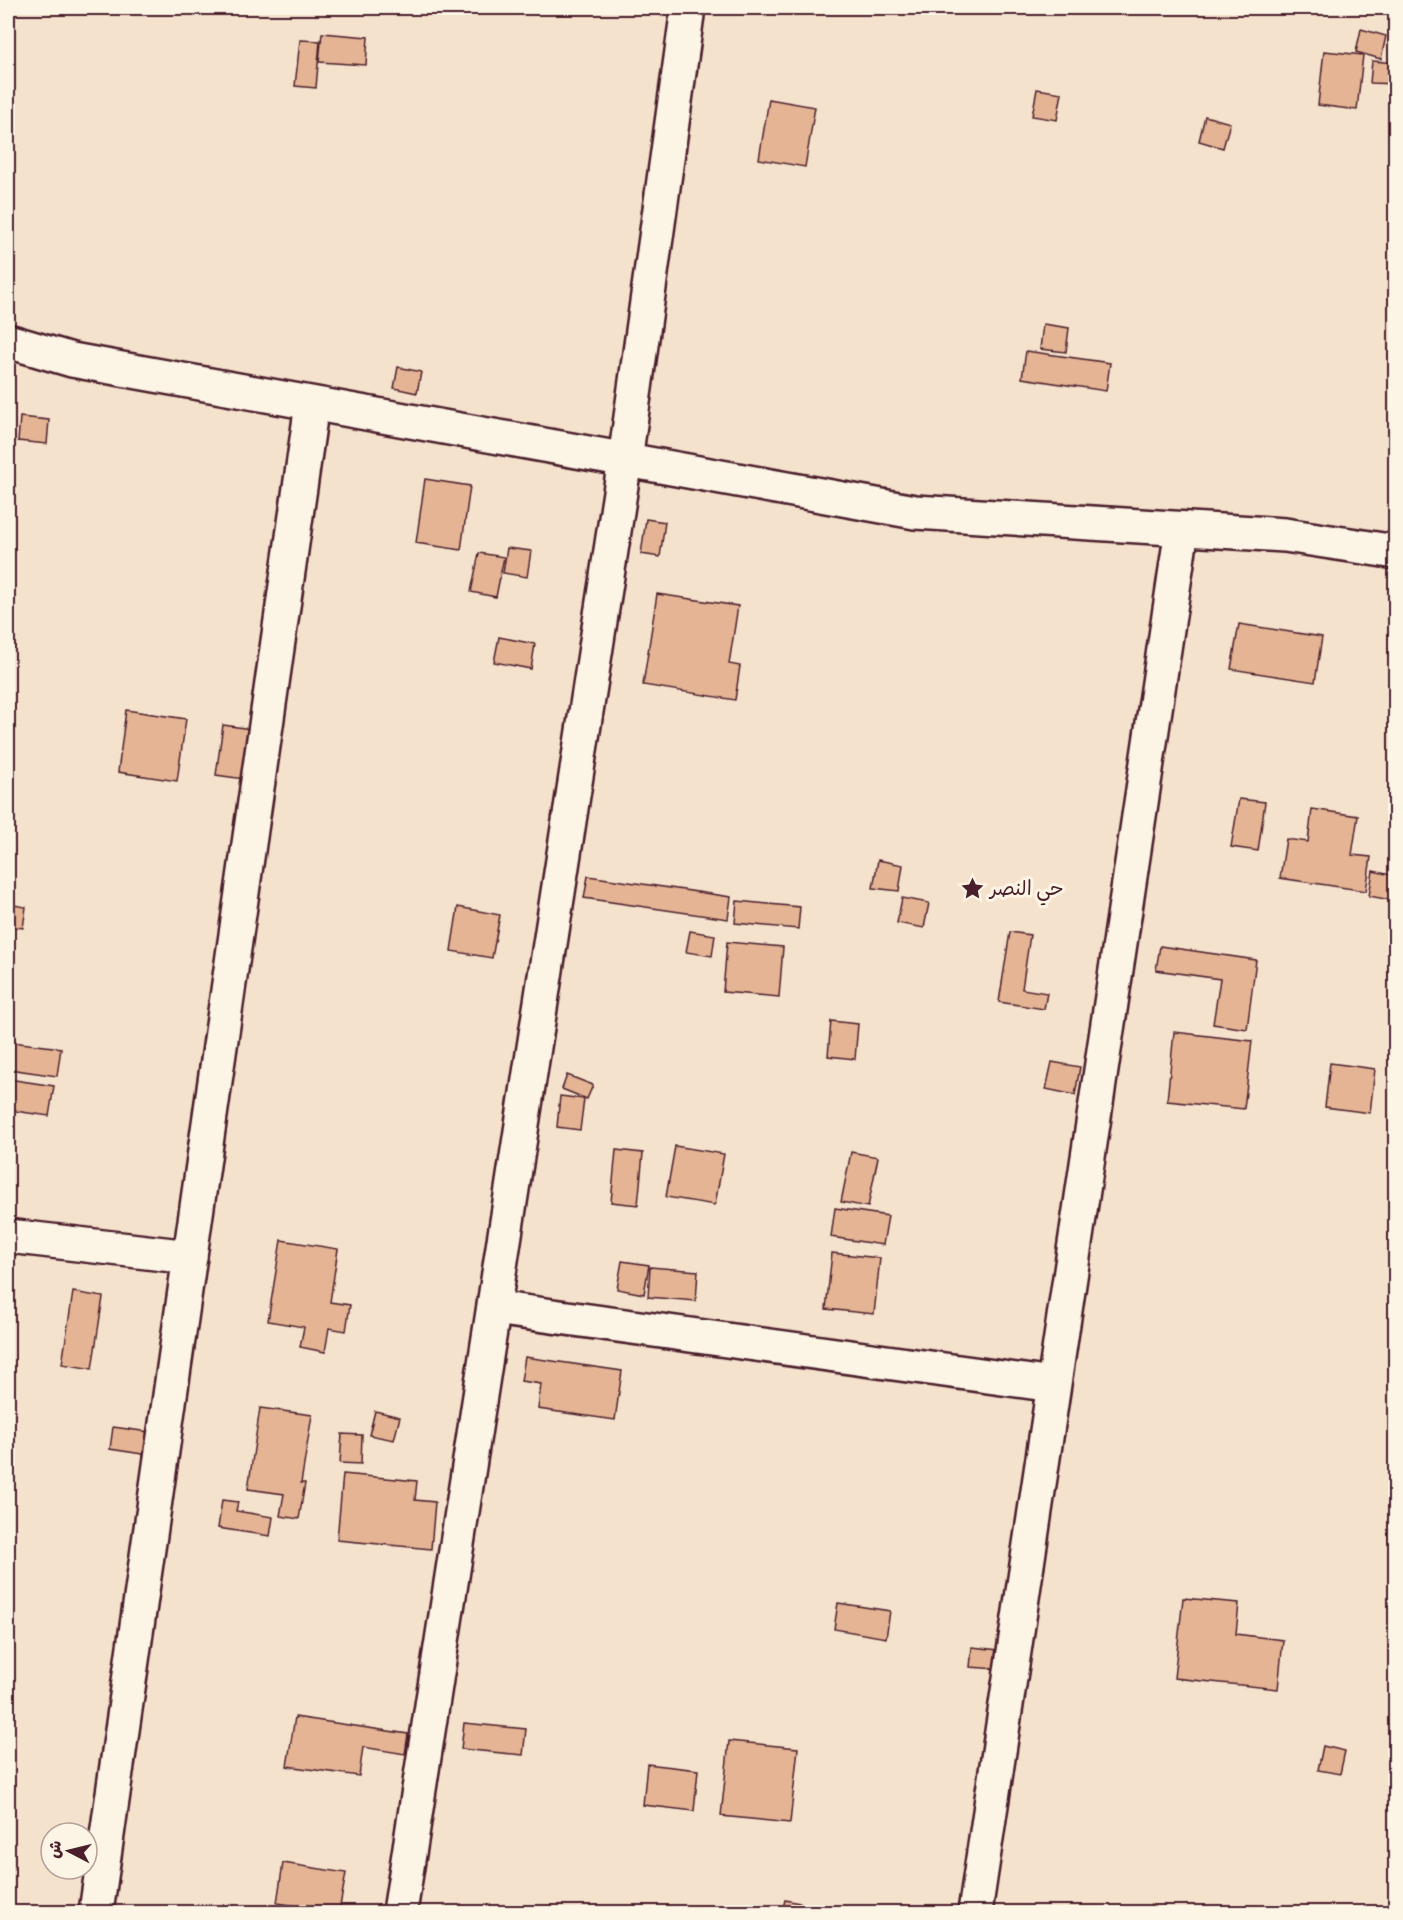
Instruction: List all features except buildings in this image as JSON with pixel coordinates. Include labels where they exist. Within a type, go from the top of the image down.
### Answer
[{"type":"street","points":[[400,1912],[625,460],[688,8]]},
{"type":"street","points":[[8,341],[72,360],[915,512],[1285,535],[1395,552]]},
{"type":"street","points":[[96,1912],[312,404]]},
{"type":"street","points":[[975,1912],[1182,529]]},
{"type":"street","points":[[8,1236],[189,1257]]},
{"type":"street","points":[[494,1308],[1053,1385]]},
{"type":"place","name":"حي النصر","points":[[972,888]]}]
